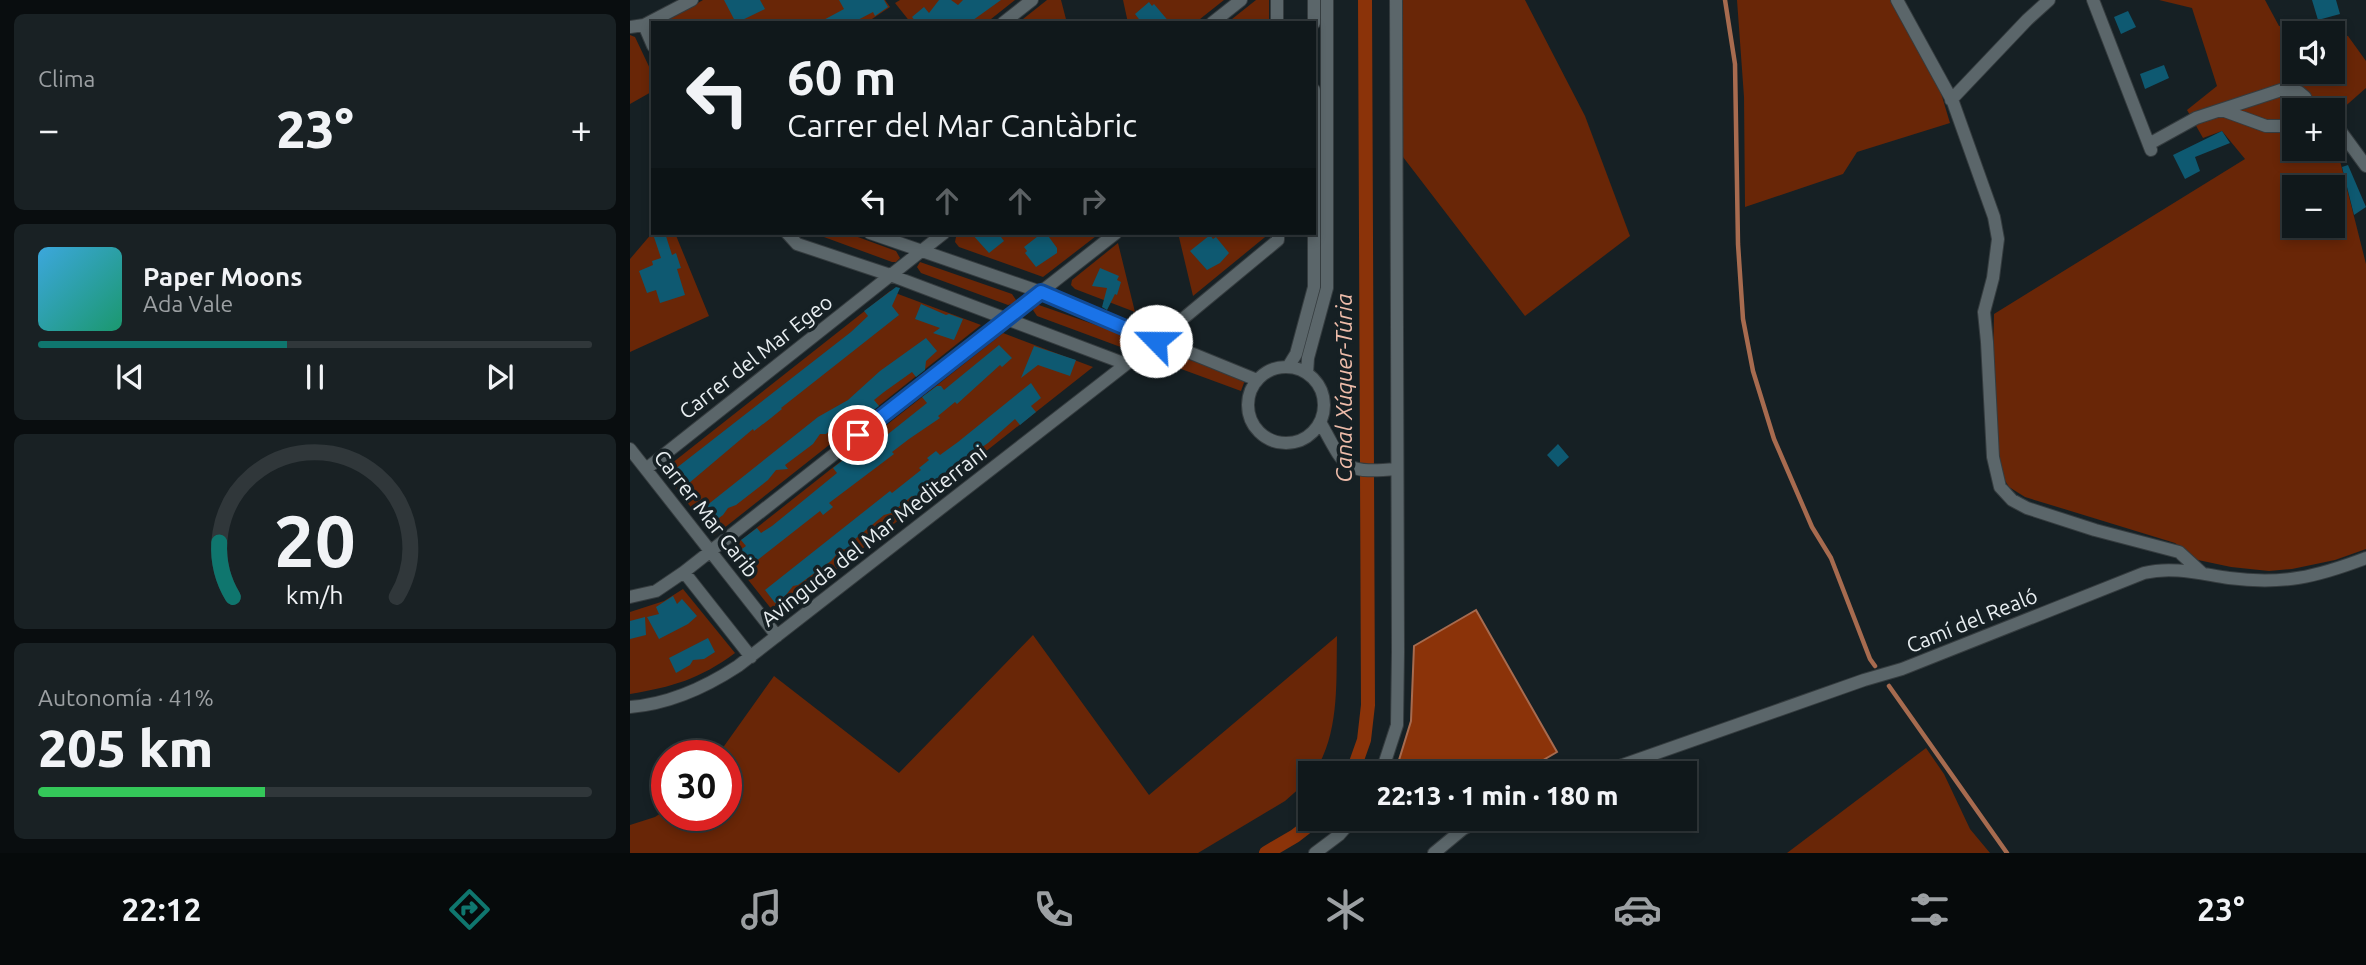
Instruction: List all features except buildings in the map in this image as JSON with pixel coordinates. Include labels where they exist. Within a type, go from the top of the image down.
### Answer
[{"type":"street","points":[[630,27],[643,25],[692,0]]},
{"type":"street","points":[[1006,21],[1032,0]]},
{"type":"street","points":[[1215,21],[1241,0]]},
{"type":"street","points":[[1277,0],[1277,21]]},
{"type":"street","points":[[1314,0],[1314,21]]},
{"type":"street","points":[[1307,373],[1308,358],[1327,288],[1327,0]]},
{"type":"street","points":[[1385,761],[1397,725],[1392,470],[1396,0]]},
{"type":"street","points":[[1897,0],[1951,100],[1994,217],[1998,239],[1997,260],[1983,324],[1987,342],[1993,457],[2000,487],[2012,500],[2027,508],[2095,530],[2179,552],[2202,573]]},
{"type":"street","points":[[1951,100],[2049,0]]},
{"type":"street","points":[[2093,0],[2150,148],[2196,118],[2267,94],[2291,90],[2300,92],[2305,98]]},
{"type":"street","points":[[643,25],[651,42]]},
{"type":"street","points":[[2222,110],[2266,126],[2282,126]]},
{"type":"street","points":[[2345,139],[2366,166]]},
{"type":"street","points":[[789,235],[797,244],[890,275],[1126,364]]},
{"type":"street","points":[[876,235],[1041,292],[1257,380]]},
{"type":"street","name":"Carrer del Mar Egeo","points":[[646,469],[941,235]]},
{"type":"street","points":[[630,597],[656,591],[684,572],[1113,235]]},
{"type":"street","name":"Avinguda del Mar Mediterrani","points":[[630,707],[661,702],[718,680],[751,657],[1156,341],[1278,240],[1278,235]]},
{"type":"street","points":[[1288,367],[1296,354],[1314,286],[1314,235]]},
{"type":"street","points":[[1288,367],[1307,373],[1321,390],[1324,411],[1320,422],[1302,439],[1289,443],[1277,442],[1265,436],[1255,427],[1248,403],[1257,380],[1277,368],[1288,367]]},
{"type":"street","points":[[1320,422],[1344,463],[1356,471],[1392,470]]},
{"type":"street","name":"Carrer Mar Carib","points":[[630,449],[777,636]]},
{"type":"street","name":"Camí del Realó","points":[[1634,761],[1902,669],[2144,573],[2168,570],[2230,578],[2285,581],[2322,574],[2366,558]]},
{"type":"street","points":[[684,572],[751,657]]},
{"type":"street","points":[[1315,853],[1342,831]]},
{"type":"street","points":[[1434,853],[1461,831]]},
{"type":"shaded area","points":[[703,0],[885,0],[890,7],[869,21],[666,21]]},
{"type":"shaded area","points":[[900,0],[1015,0],[989,21],[909,21],[895,3]]},
{"type":"shaded area","points":[[1047,0],[1061,0],[1066,21],[1021,21]]},
{"type":"shaded area","points":[[1123,0],[1224,0],[1198,21],[1128,21]]},
{"type":"shaded area","points":[[1256,0],[1269,0],[1269,21],[1230,21]]},
{"type":"shaded area","points":[[1402,0],[1525,0],[1585,116],[1630,236],[1525,316],[1403,157]]},
{"type":"shaded area","points":[[1737,0],[1891,0],[1938,83],[1950,123],[1857,152],[1843,174],[1745,207],[1744,97]]},
{"type":"shaded area","points":[[2159,0],[2265,0],[2279,26],[2282,26],[2282,84],[2345,84],[2345,36],[2366,61],[2366,88],[2345,106],[2345,98],[2282,98],[2282,161],[2340,161],[2344,175],[2282,175],[2282,238],[2345,238],[2345,181],[2366,264],[2366,549],[2335,560],[2292,569],[2269,571],[2198,560],[2175,543],[2025,497],[2009,487],[2001,474],[1992,413],[1994,314],[2245,159],[2222,131],[2203,138],[2187,110],[2217,86],[2192,8]]},
{"type":"shaded area","points":[[630,35],[635,37],[651,71],[651,92],[630,104]]},
{"type":"shaded area","points":[[651,234],[676,235],[709,316],[630,352],[630,259]]},
{"type":"shaded area","points":[[818,235],[852,235],[896,251],[900,258],[892,262]]},
{"type":"shaded area","points":[[1097,235],[1043,277],[959,247],[955,242],[956,237]]},
{"type":"shaded area","points":[[1178,235],[1268,235],[1193,296]]},
{"type":"shaded area","points":[[1118,243],[1135,312],[1075,289],[1071,285],[1072,280]]},
{"type":"shaded area","points":[[920,262],[1012,294],[1015,303],[1008,305],[921,273],[917,267]]},
{"type":"shaded area","points":[[890,291],[981,325],[714,536],[662,471]]},
{"type":"shaded area","points":[[1036,304],[1130,337],[1134,344],[1126,349],[1037,316],[1033,310]]},
{"type":"shaded area","points":[[1003,333],[1093,367],[777,616],[726,552]]},
{"type":"shaded area","points":[[1157,348],[1245,380],[1241,391],[1154,359],[1151,352]]},
{"type":"shaded area","points":[[683,589],[735,653],[685,681],[630,694],[630,612],[664,601]]},
{"type":"shaded area","points":[[1476,610],[1557,752],[1542,761],[1399,761],[1411,721],[1414,646]]},
{"type":"shaded area","points":[[1033,635],[1149,795],[1337,636],[1335,707],[1328,741],[1320,761],[1298,761],[1298,790],[1285,801],[1198,853],[630,853],[630,825],[651,818],[651,831],[742,831],[742,740],[728,740],[774,676],[899,773]]},
{"type":"shaded area","points":[[1926,748],[1944,774],[1970,829],[1990,853],[1787,853]]},
{"type":"waterway","name":"Canal Xúquer-Túria","points":[[1357,761],[1364,740],[1368,705],[1365,0]]},
{"type":"waterway","points":[[1725,0],[1735,64],[1738,244],[1743,319],[1753,371],[1774,439],[1812,527],[1831,558],[1875,666]]},
{"type":"waterway","points":[[1889,686],[2007,853]]},
{"type":"waterway","name":"Canal Xúquer-Túria","points":[[1266,853],[1301,831]]},
{"type":"route","points":[[858,435],[1041,292],[1156,341]]}]
